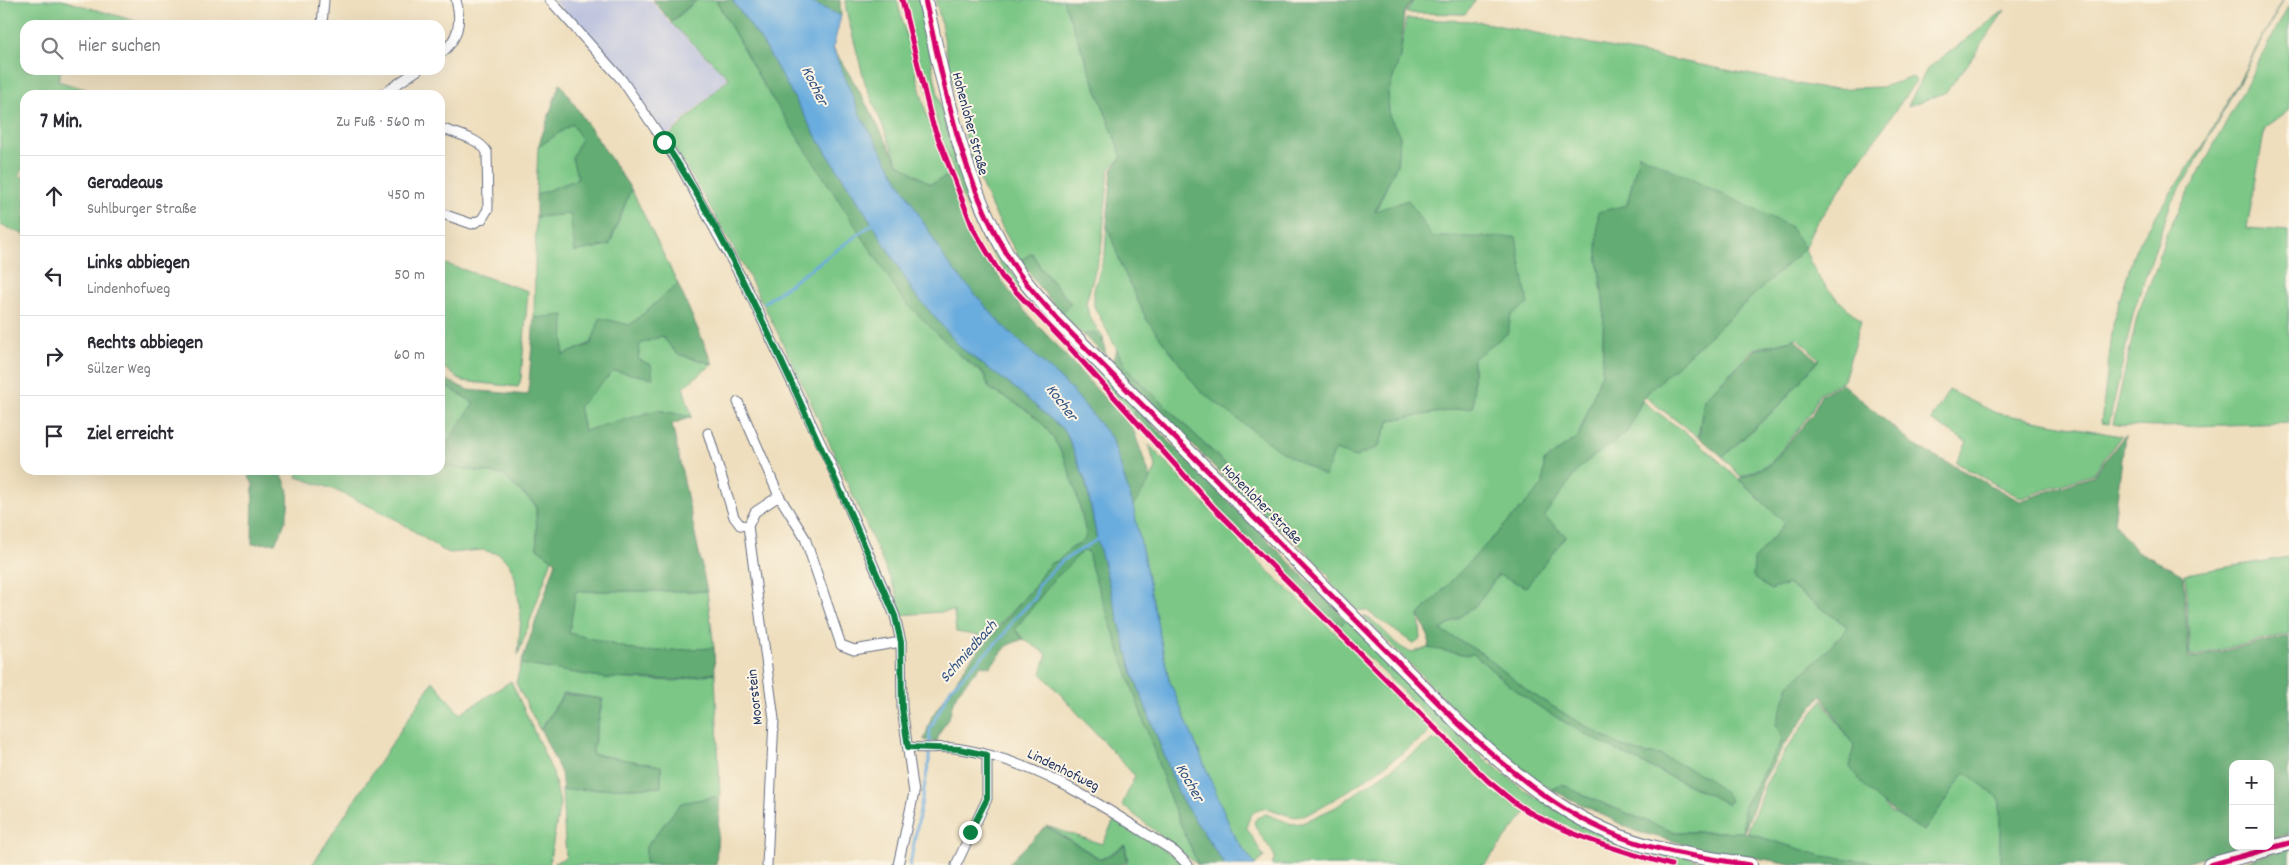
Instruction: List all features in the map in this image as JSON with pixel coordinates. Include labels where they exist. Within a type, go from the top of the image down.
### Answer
[{"type":"main road","name":"Hohenloher Straße","points":[[925,0],[954,126],[974,188],[1014,267],[1058,319],[1453,718],[1505,766],[1554,804],[1606,830],[1658,848],[1750,865]]},
{"type":"main road","points":[[2210,865],[2289,843]]},
{"type":"street","points":[[322,20],[324,0]]},
{"type":"street","points":[[445,50],[448,48],[458,27],[460,13],[456,0]]},
{"type":"street","points":[[550,0],[622,80],[681,167],[749,292],[830,463],[895,616],[901,642],[902,708],[914,792],[898,865]]},
{"type":"street","points":[[389,90],[411,75]]},
{"type":"street","points":[[445,130],[473,140],[487,152],[488,210],[482,219],[472,224],[445,215]]},
{"type":"street","points":[[738,402],[779,496],[805,538],[841,645],[854,650],[901,642]]},
{"type":"street","points":[[708,433],[734,517],[740,525],[748,526],[755,512],[779,496]]},
{"type":"street","name":"Moorstein","points":[[748,526],[774,719],[767,865]]},
{"type":"street","name":"Lindenhofweg","points":[[908,747],[959,749],[1028,767],[1078,791],[1175,852],[1188,865]]},
{"type":"street","points":[[956,865],[987,799],[987,755]]},
{"type":"shaded area","points":[[553,0],[651,0],[670,23],[728,78],[666,137],[620,71]]},
{"type":"green space","points":[[0,0],[62,0],[132,20],[20,20],[20,75],[60,75],[58,81],[88,90],[20,90],[20,233],[0,225]]},
{"type":"green space","points":[[653,0],[696,0],[671,22]]},
{"type":"green space","points":[[697,0],[716,0],[763,84],[860,232],[957,353],[985,376],[989,388],[1029,412],[1041,423],[1052,436],[1068,467],[1086,533],[1085,539],[1080,544],[1071,548],[1058,561],[1051,563],[1035,586],[988,637],[956,632],[954,611],[900,615],[897,594],[791,361],[733,247],[667,138],[729,78],[671,23]]},
{"type":"green space","points":[[716,0],[732,0],[763,43],[816,136],[914,293],[1016,389],[1066,432],[1086,482],[1097,539],[1133,674],[1181,799],[1225,865],[1198,865],[1171,801],[1092,569],[1088,551],[1083,551],[1052,582],[1015,629],[1023,639],[1008,645],[990,667],[981,665],[958,692],[950,715],[939,734],[937,742],[924,740],[932,716],[970,660],[1035,586],[1051,563],[1058,561],[1071,548],[1080,544],[1085,539],[1086,533],[1074,484],[1068,467],[1052,436],[1041,423],[1029,412],[989,388],[985,375],[957,353],[904,301],[763,84]]},
{"type":"green space","points":[[806,0],[840,0],[841,16],[807,2]]},
{"type":"green space","points":[[846,0],[897,0],[929,124],[948,176],[930,184],[898,163],[865,83],[846,10]]},
{"type":"green space","points":[[904,0],[920,0],[935,81],[948,135],[965,187],[991,240],[1009,267],[1048,316],[1136,408],[1133,416],[1080,356],[1030,305],[985,243],[964,201],[944,145],[913,41]]},
{"type":"green space","points":[[936,0],[1063,0],[1122,157],[1109,170],[1101,250],[1086,303],[1089,316],[1103,338],[1103,342],[1094,332],[1083,335],[1061,313],[1071,303],[1042,270],[1032,253],[1021,260],[991,205],[978,176],[963,128]]},
{"type":"green space","points":[[1063,0],[1413,0],[1404,13],[1400,57],[1388,93],[1389,116],[1400,136],[1397,164],[1375,211],[1408,200],[1432,237],[1516,237],[1528,304],[1511,315],[1508,333],[1473,359],[1473,407],[1390,420],[1378,447],[1356,457],[1335,450],[1325,476],[1280,451],[1199,390],[1147,320],[1121,265],[1107,224],[1112,170],[1122,157]]},
{"type":"green space","points":[[1414,0],[1476,0],[1465,14],[1406,13]]},
{"type":"green space","points":[[2283,0],[2200,155],[2171,203],[2134,310],[2109,424],[2101,423],[2114,318],[2135,250],[2165,201],[2203,146]]},
{"type":"green space","points":[[2289,5],[2289,110],[2265,128],[2247,228],[2289,231],[2289,423],[2161,427],[2113,424],[2138,313],[2157,266],[2166,234]]},
{"type":"green space","points":[[2005,10],[1965,68],[1945,93],[1908,106],[1927,69]]},
{"type":"green space","points":[[1406,19],[1475,21],[1824,89],[1882,87],[1913,77],[1916,81],[1813,228],[1805,248],[1639,155],[1627,205],[1597,252],[1604,308],[1602,373],[1578,437],[1544,461],[1544,485],[1419,615],[1421,639],[1414,644],[1367,611],[1357,610],[1330,582],[1329,575],[1288,533],[1287,523],[1127,369],[1094,306],[1094,290],[1105,254],[1107,224],[1121,265],[1147,320],[1335,450],[1356,457],[1378,447],[1390,420],[1473,407],[1473,359],[1507,333],[1459,236],[1432,237],[1375,212],[1397,164],[1400,136],[1389,116],[1388,93],[1400,57]]},
{"type":"green space","points":[[833,48],[857,87],[898,163],[930,184],[948,176],[971,238],[1021,307],[1133,429],[1151,479],[1133,506],[1112,439],[1071,389],[1000,323],[947,262],[861,117]]},
{"type":"green space","points":[[560,83],[631,189],[609,245],[575,252],[570,214],[536,217],[536,195],[578,179],[572,158],[581,138],[572,124],[538,147]]},
{"type":"green space","points":[[572,124],[582,138],[572,158],[578,179],[536,195],[538,147]]},
{"type":"green space","points":[[1639,154],[1789,226],[1805,248],[1644,396],[1627,432],[1582,465],[1544,516],[1566,536],[1526,587],[1498,575],[1475,606],[1441,630],[1483,654],[1529,692],[1621,746],[1642,753],[1660,755],[1707,777],[1728,796],[1730,801],[1728,804],[1608,746],[1562,721],[1523,695],[1474,654],[1467,655],[1428,648],[1429,638],[1419,615],[1543,485],[1544,461],[1578,437],[1602,373],[1604,308],[1597,252],[1598,212],[1627,205]]},
{"type":"green space","points":[[631,189],[678,284],[630,325],[562,356],[563,316],[534,318],[536,217],[570,214],[609,246]]},
{"type":"green space","points":[[1805,248],[1814,270],[1836,297],[1861,321],[1844,380],[1819,394],[1810,414],[1771,463],[1741,477],[1723,457],[1780,405],[1819,359],[1798,338],[1754,349],[1704,399],[1698,437],[1644,396]]},
{"type":"green space","points":[[1032,253],[1042,270],[1071,304],[1061,313],[1035,282],[1021,260]]},
{"type":"green space","points":[[445,264],[528,291],[521,379],[518,387],[462,381],[445,369]]},
{"type":"green space","points":[[678,284],[713,364],[677,354],[662,336],[640,344],[638,359],[651,365],[653,378],[614,371],[579,406],[584,431],[658,410],[692,417],[672,424],[707,591],[576,591],[569,633],[642,652],[714,648],[715,673],[676,680],[606,678],[521,664],[556,562],[537,548],[536,505],[503,475],[445,466],[445,446],[474,403],[448,387],[445,396],[445,379],[468,390],[528,395],[534,318],[564,315],[563,355],[591,344],[600,318],[630,325]]},
{"type":"green space","points":[[1094,332],[1103,342],[1103,338],[1106,356],[1083,335]]},
{"type":"green space","points":[[662,336],[677,354],[713,364],[683,387],[692,417],[658,410],[584,431],[579,406],[614,371],[638,360],[640,343]]},
{"type":"green space","points":[[1795,339],[1818,361],[1780,404],[1723,457],[1699,437],[1704,399],[1755,350]]},
{"type":"green space","points":[[1117,350],[1127,369],[1287,524],[1288,533],[1273,526],[1111,363]]},
{"type":"green space","points":[[1842,383],[1914,445],[2020,501],[2093,476],[2125,435],[2114,523],[2135,550],[2183,575],[2189,659],[2289,636],[2289,834],[2274,838],[2274,760],[2229,760],[2229,850],[2234,850],[2176,865],[2000,865],[2000,799],[1965,772],[1924,831],[1883,804],[1858,778],[1850,767],[1854,746],[1821,695],[1784,745],[1763,781],[1744,832],[1744,806],[1782,740],[1776,724],[1789,685],[1823,655],[1848,627],[1788,584],[1771,590],[1753,577],[1754,560],[1785,523],[1739,479],[1771,464],[1812,415],[1821,395]]},
{"type":"green space","points":[[448,387],[474,403],[445,446],[445,396]]},
{"type":"green space","points":[[1949,390],[1996,413],[2121,436],[2093,474],[2021,498],[1956,463],[1967,442],[1931,420]]},
{"type":"green space","points":[[1642,401],[1702,445],[1785,523],[1754,560],[1848,627],[1823,655],[1782,740],[1744,806],[1744,832],[1673,832],[1585,796],[1562,784],[1552,790],[1504,756],[1467,722],[1363,616],[1375,623],[1395,642],[1409,651],[1434,648],[1462,654],[1474,654],[1523,695],[1562,721],[1632,758],[1728,804],[1660,755],[1642,753],[1621,746],[1575,720],[1529,692],[1483,654],[1441,630],[1475,606],[1582,465],[1627,432]]},
{"type":"green space","points":[[1136,408],[1347,620],[1338,627],[1233,525],[1133,416]]},
{"type":"green space","points":[[1149,445],[1267,570],[1343,640],[1430,728],[1425,736],[1380,769],[1345,793],[1310,813],[1295,817],[1267,809],[1255,811],[1250,817],[1247,828],[1264,857],[1255,865],[1234,836],[1169,680],[1133,506],[1156,469]]},
{"type":"green space","points":[[445,466],[503,475],[536,506],[537,548],[552,559],[518,655],[521,617],[515,577],[509,563],[499,554],[482,550],[450,553],[440,549],[399,521],[371,507],[333,489],[297,477],[298,475],[445,475]]},
{"type":"green space","points":[[248,475],[282,475],[284,479],[288,497],[287,516],[275,543],[252,544],[253,484]]},
{"type":"green space","points":[[1083,551],[1088,551],[1092,569],[1171,801],[1198,865],[1122,805],[1135,776],[1041,673],[1047,654],[1023,639],[1015,629],[1052,582]]},
{"type":"green space","points":[[2289,557],[2289,634],[2190,657],[2185,574]]},
{"type":"green space","points":[[575,591],[707,591],[714,648],[642,652],[569,633]]},
{"type":"green space","points":[[1347,620],[1472,749],[1523,789],[1558,811],[1710,865],[1683,865],[1610,844],[1543,816],[1502,788],[1481,769],[1338,627]]},
{"type":"green space","points":[[521,664],[606,678],[676,681],[715,673],[720,796],[681,803],[646,847],[646,865],[562,865],[555,862],[566,858],[562,790],[661,787],[661,766],[592,754],[603,699],[564,693],[540,730],[516,683]]},
{"type":"green space","points":[[433,681],[460,714],[511,681],[553,773],[560,803],[549,865],[507,865],[495,862],[487,865],[312,865]]},
{"type":"green space","points":[[564,694],[602,699],[592,754],[661,766],[661,787],[563,790],[561,773],[541,730]]},
{"type":"green space","points":[[1822,700],[1854,746],[1850,767],[1889,811],[1924,831],[1965,771],[2000,799],[2000,865],[1897,865],[1822,856],[1747,833],[1766,783],[1787,748]]},
{"type":"green space","points":[[1433,740],[1444,742],[1486,785],[1526,813],[1484,865],[1272,865],[1275,857],[1256,827],[1254,822],[1257,818],[1266,814],[1292,824],[1302,823],[1336,807]]},
{"type":"green space","points":[[1562,784],[1585,796],[1673,832],[1744,832],[1822,856],[1897,865],[1797,865],[1700,848],[1635,831],[1552,790]]},
{"type":"green space","points":[[720,796],[716,865],[646,865],[646,847],[681,803]]},
{"type":"green space","points":[[1115,819],[1174,856],[1183,865],[1124,865],[1128,860],[1125,845],[1101,859],[1046,826],[1102,844]]},
{"type":"green space","points":[[1046,826],[1101,860],[1125,846],[1127,860],[1122,865],[1026,865],[1009,863]]},
{"type":"green space","points":[[2289,848],[2289,865],[2231,865]]},
{"type":"water","name":"Kocher","points":[[732,0],[806,0],[841,16],[833,48],[861,117],[947,262],[1000,323],[1071,389],[1112,439],[1133,506],[1169,680],[1234,836],[1255,865],[1225,865],[1181,799],[1133,674],[1097,539],[1086,482],[1066,432],[1016,389],[961,348],[914,293],[816,136],[763,43]]},
{"type":"waterway","points":[[764,303],[875,222]]},
{"type":"waterway","name":"Schmiedbach","points":[[910,865],[929,761],[930,729],[951,688],[1003,636],[1013,620],[1035,598],[1038,585],[1062,561],[1100,538]]},
{"type":"cycle path","points":[[902,0],[932,122],[973,228],[1002,277],[1072,350],[1213,507],[1488,781],[1515,803],[1550,823],[1590,840],[1671,865]]},
{"type":"cycle path","points":[[925,0],[940,69],[958,137],[981,203],[996,235],[1014,266],[1029,287],[1057,319],[1460,725],[1504,765],[1552,800],[1603,830],[1631,841],[1660,849],[1750,865]]},
{"type":"cycle path","points":[[2210,865],[2289,843]]},
{"type":"route","points":[[664,142],[681,167],[749,292],[830,463],[895,616],[901,642],[902,708],[908,747],[959,749],[987,755],[987,799],[970,832]]}]
